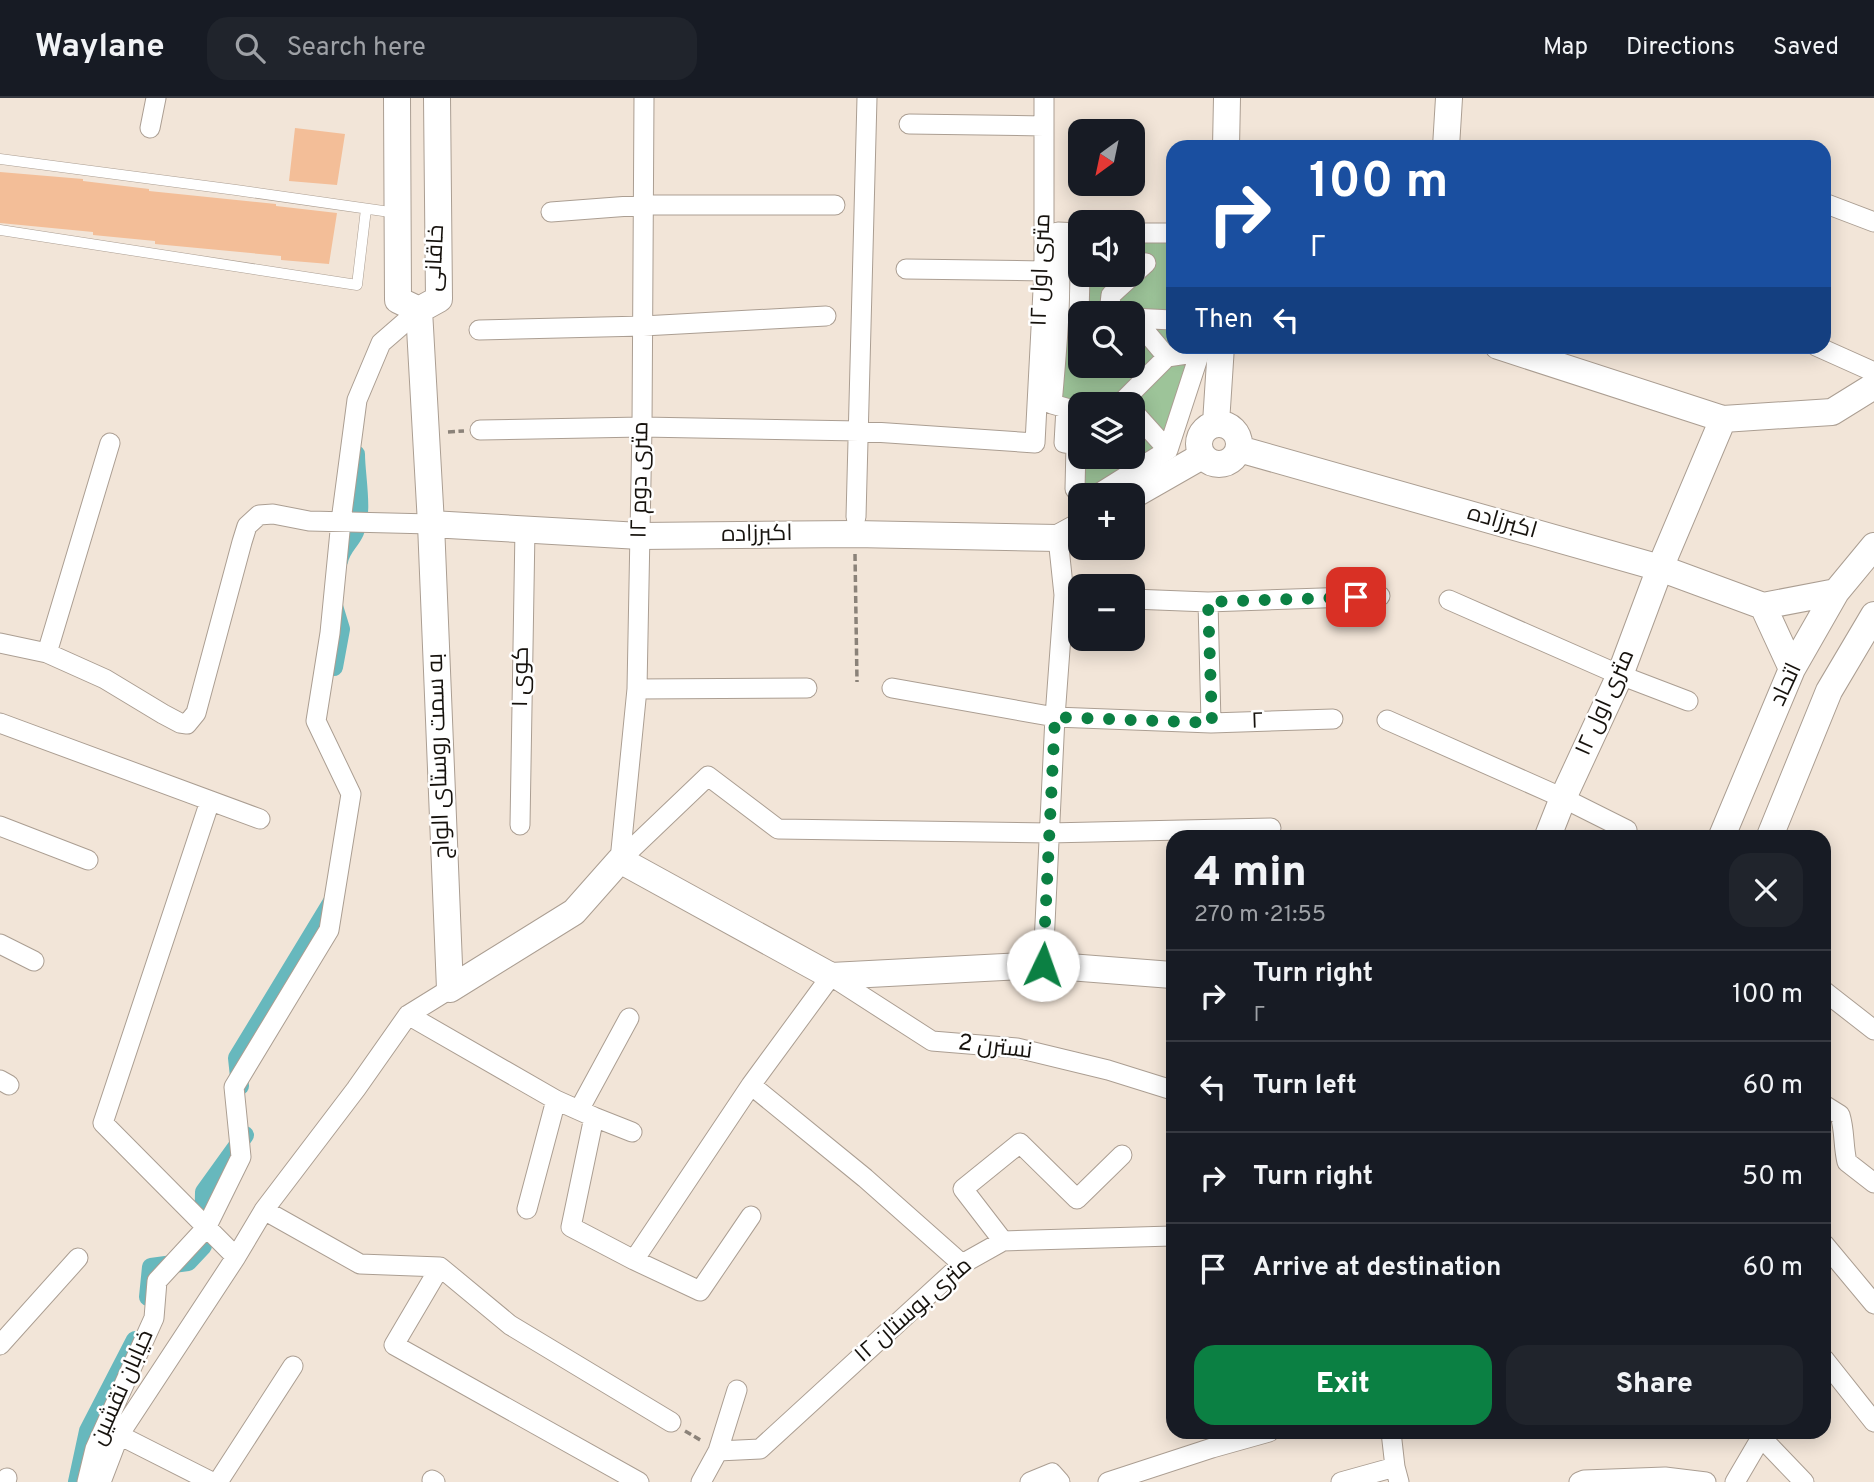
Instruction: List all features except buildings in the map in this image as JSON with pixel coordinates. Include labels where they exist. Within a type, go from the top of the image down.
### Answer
[{"type":"street","points":[[150,128],[156,98]]},
{"type":"street","name":"خاقانی","points":[[397,98],[398,300],[419,310],[439,299],[437,98]]},
{"type":"street","name":"۱۲ متری دوم","points":[[620,860],[637,689],[644,98]]},
{"type":"street","points":[[855,525],[867,98]]},
{"type":"street","name":"۱۲ متری اول","points":[[859,431],[1035,443],[1044,271],[1044,98]]},
{"type":"street","points":[[1226,140],[1227,98]]},
{"type":"street","points":[[1446,140],[1449,98]]},
{"type":"street","points":[[909,124],[1044,126]]},
{"type":"street","points":[[551,212],[643,205],[835,205]]},
{"type":"street","points":[[1831,206],[1874,222]]},
{"type":"street","points":[[1068,232],[1058,232],[1068,254]]},
{"type":"street","points":[[1145,233],[1166,233]]},
{"type":"street","points":[[906,269],[1044,271]]},
{"type":"street","points":[[1111,301],[1111,295],[1120,287]]},
{"type":"street","name":"به سمت روستای الواج","points":[[419,310],[431,524],[450,989]]},
{"type":"street","name":"خیابان نقشین","points":[[87,1482],[95,1449],[153,1318],[157,1281],[206,1228],[241,1157],[234,1087],[329,930],[351,794],[316,721],[330,633],[357,400],[381,343],[419,310]]},
{"type":"street","points":[[479,330],[643,326],[826,316]]},
{"type":"street","points":[[1145,319],[1166,320]]},
{"type":"street","points":[[1068,333],[1052,404],[1066,408],[1064,443],[1068,443]]},
{"type":"street","points":[[1145,333],[1167,357]]},
{"type":"street","points":[[1831,353],[1874,372]]},
{"type":"street","points":[[1137,392],[1167,357],[1187,354]]},
{"type":"street","points":[[1115,483],[1168,450],[1199,354]]},
{"type":"street","points":[[1216,423],[1220,354]]},
{"type":"street","points":[[1523,354],[1723,419],[1832,412],[1874,386]]},
{"type":"street","name":"۱۲ متری اول","points":[[1550,830],[1620,675],[1660,568],[1723,419]]},
{"type":"street","points":[[1216,423],[1223,424],[1234,430],[1238,436],[1239,449],[1232,460],[1220,464],[1207,461],[1202,456],[1198,442],[1204,429],[1216,423]]},
{"type":"street","points":[[1145,425],[1168,450]]},
{"type":"street","points":[[481,430],[642,427],[859,431]]},
{"type":"street","points":[[47,653],[110,443]]},
{"type":"street","name":"اکبرزاده","points":[[1239,449],[1660,568],[1763,606]]},
{"type":"street","points":[[1145,489],[1202,456]]},
{"type":"street","points":[[0,643],[47,653],[105,679],[180,723],[187,724],[197,713],[247,526],[259,515],[273,514],[309,521],[431,524]]},
{"type":"street","name":"اکبرزاده","points":[[431,524],[640,536],[855,525],[1068,532]]},
{"type":"street","name":"کوی ۱","points":[[520,825],[525,529]]},
{"type":"street","points":[[1043,965],[1055,717],[1068,545]]},
{"type":"street","name":"اتحاد","points":[[1725,830],[1792,669],[1836,592],[1874,545]]},
{"type":"street","points":[[1792,669],[1763,606],[1836,592]]},
{"type":"street","points":[[1145,600],[1208,602],[1380,596]]},
{"type":"street","points":[[1449,600],[1620,675],[1688,701]]},
{"type":"street","points":[[1208,602],[1212,723]]},
{"type":"street","name":"اتحاد","points":[[1772,830],[1829,691],[1874,615]]},
{"type":"street","points":[[637,689],[807,688]]},
{"type":"street","name":"۲","points":[[892,688],[1055,717],[1212,723],[1333,719]]},
{"type":"street","points":[[1387,720],[1563,798],[1627,830]]},
{"type":"street","points":[[0,723],[260,820]]},
{"type":"street","points":[[101,1482],[119,1435],[264,1210],[356,1090],[408,1015],[574,912],[620,860],[708,776],[778,829],[1049,833],[1166,830]]},
{"type":"street","points":[[210,801],[103,1123],[236,1257]]},
{"type":"street","points":[[0,826],[88,860]]},
{"type":"street","points":[[1182,830],[1271,828]]},
{"type":"street","points":[[620,860],[831,976],[1043,965],[1166,975]]},
{"type":"street","points":[[0,944],[34,961]]},
{"type":"street","points":[[634,1260],[751,1085],[831,976]]},
{"type":"street","name":"نسترن 2","points":[[831,976],[932,1041],[1017,1048],[1108,1070],[1166,1088]]},
{"type":"street","points":[[1831,996],[1874,1030]]},
{"type":"street","points":[[408,1015],[556,1100],[632,1132]]},
{"type":"street","points":[[629,1017],[586,1114],[572,1227],[700,1291],[751,1216]]},
{"type":"street","points":[[751,1085],[865,1178],[962,1264]]},
{"type":"street","points":[[527,1209],[556,1100]]},
{"type":"street","points":[[1831,1109],[1840,1115],[1844,1127],[1844,1152],[1847,1162],[1874,1183]]},
{"type":"street","points":[[1003,1241],[963,1189],[1020,1143],[1076,1199],[1122,1155]]},
{"type":"street","points":[[264,1210],[360,1264],[440,1268],[510,1325],[671,1422]]},
{"type":"street","name":"۱۲ متری بوستان","points":[[718,1451],[760,1449],[962,1264],[1003,1241],[1166,1236]]},
{"type":"street","points":[[1831,1252],[1874,1304]]},
{"type":"street","points":[[0,1345],[78,1258]]},
{"type":"street","points":[[440,1268],[394,1345],[639,1482]]},
{"type":"street","points":[[218,1482],[293,1366]]},
{"type":"street","points":[[1831,1368],[1874,1422]]},
{"type":"street","points":[[701,1482],[718,1451],[737,1390]]},
{"type":"street","points":[[119,1435],[212,1482]]},
{"type":"street","points":[[1108,1482],[1244,1439]]},
{"type":"street","points":[[1341,1482],[1397,1475],[1392,1439]]},
{"type":"street","points":[[1735,1482],[1756,1439]]},
{"type":"street","points":[[1763,1439],[1804,1482]]},
{"type":"street","points":[[1030,1482],[1052,1473],[1060,1482]]},
{"type":"street","points":[[1579,1482],[1665,1477],[1706,1482]]},
{"type":"lane","points":[[0,159],[398,213]]},
{"type":"lane","points":[[0,230],[357,285],[366,209]]},
{"type":"path","points":[[426,433],[481,430]]},
{"type":"path","points":[[855,525],[857,682]]},
{"type":"path","points":[[671,1422],[718,1451]]},
{"type":"green space","points":[[1052,227],[1068,227],[1068,287],[1145,287],[1145,228],[1166,228],[1166,354],[1205,354],[1172,455],[1145,467],[1145,392],[1068,392],[1068,449],[1059,447]]},
{"type":"green space","points":[[1075,469],[1140,469],[1108,483],[1078,483]]},
{"type":"waterway","points":[[339,561],[358,524],[356,454]]},
{"type":"waterway","points":[[334,606],[341,629],[334,667]]},
{"type":"waterway","points":[[240,1086],[237,1058],[333,900]]},
{"type":"waterway","points":[[148,1297],[151,1267],[188,1262],[203,1246],[204,1192],[245,1135]]},
{"type":"waterway","points":[[77,1482],[88,1431],[135,1340]]},
{"type":"route","points":[[1043,965],[1055,717],[1212,723],[1208,602],[1356,597]]}]
